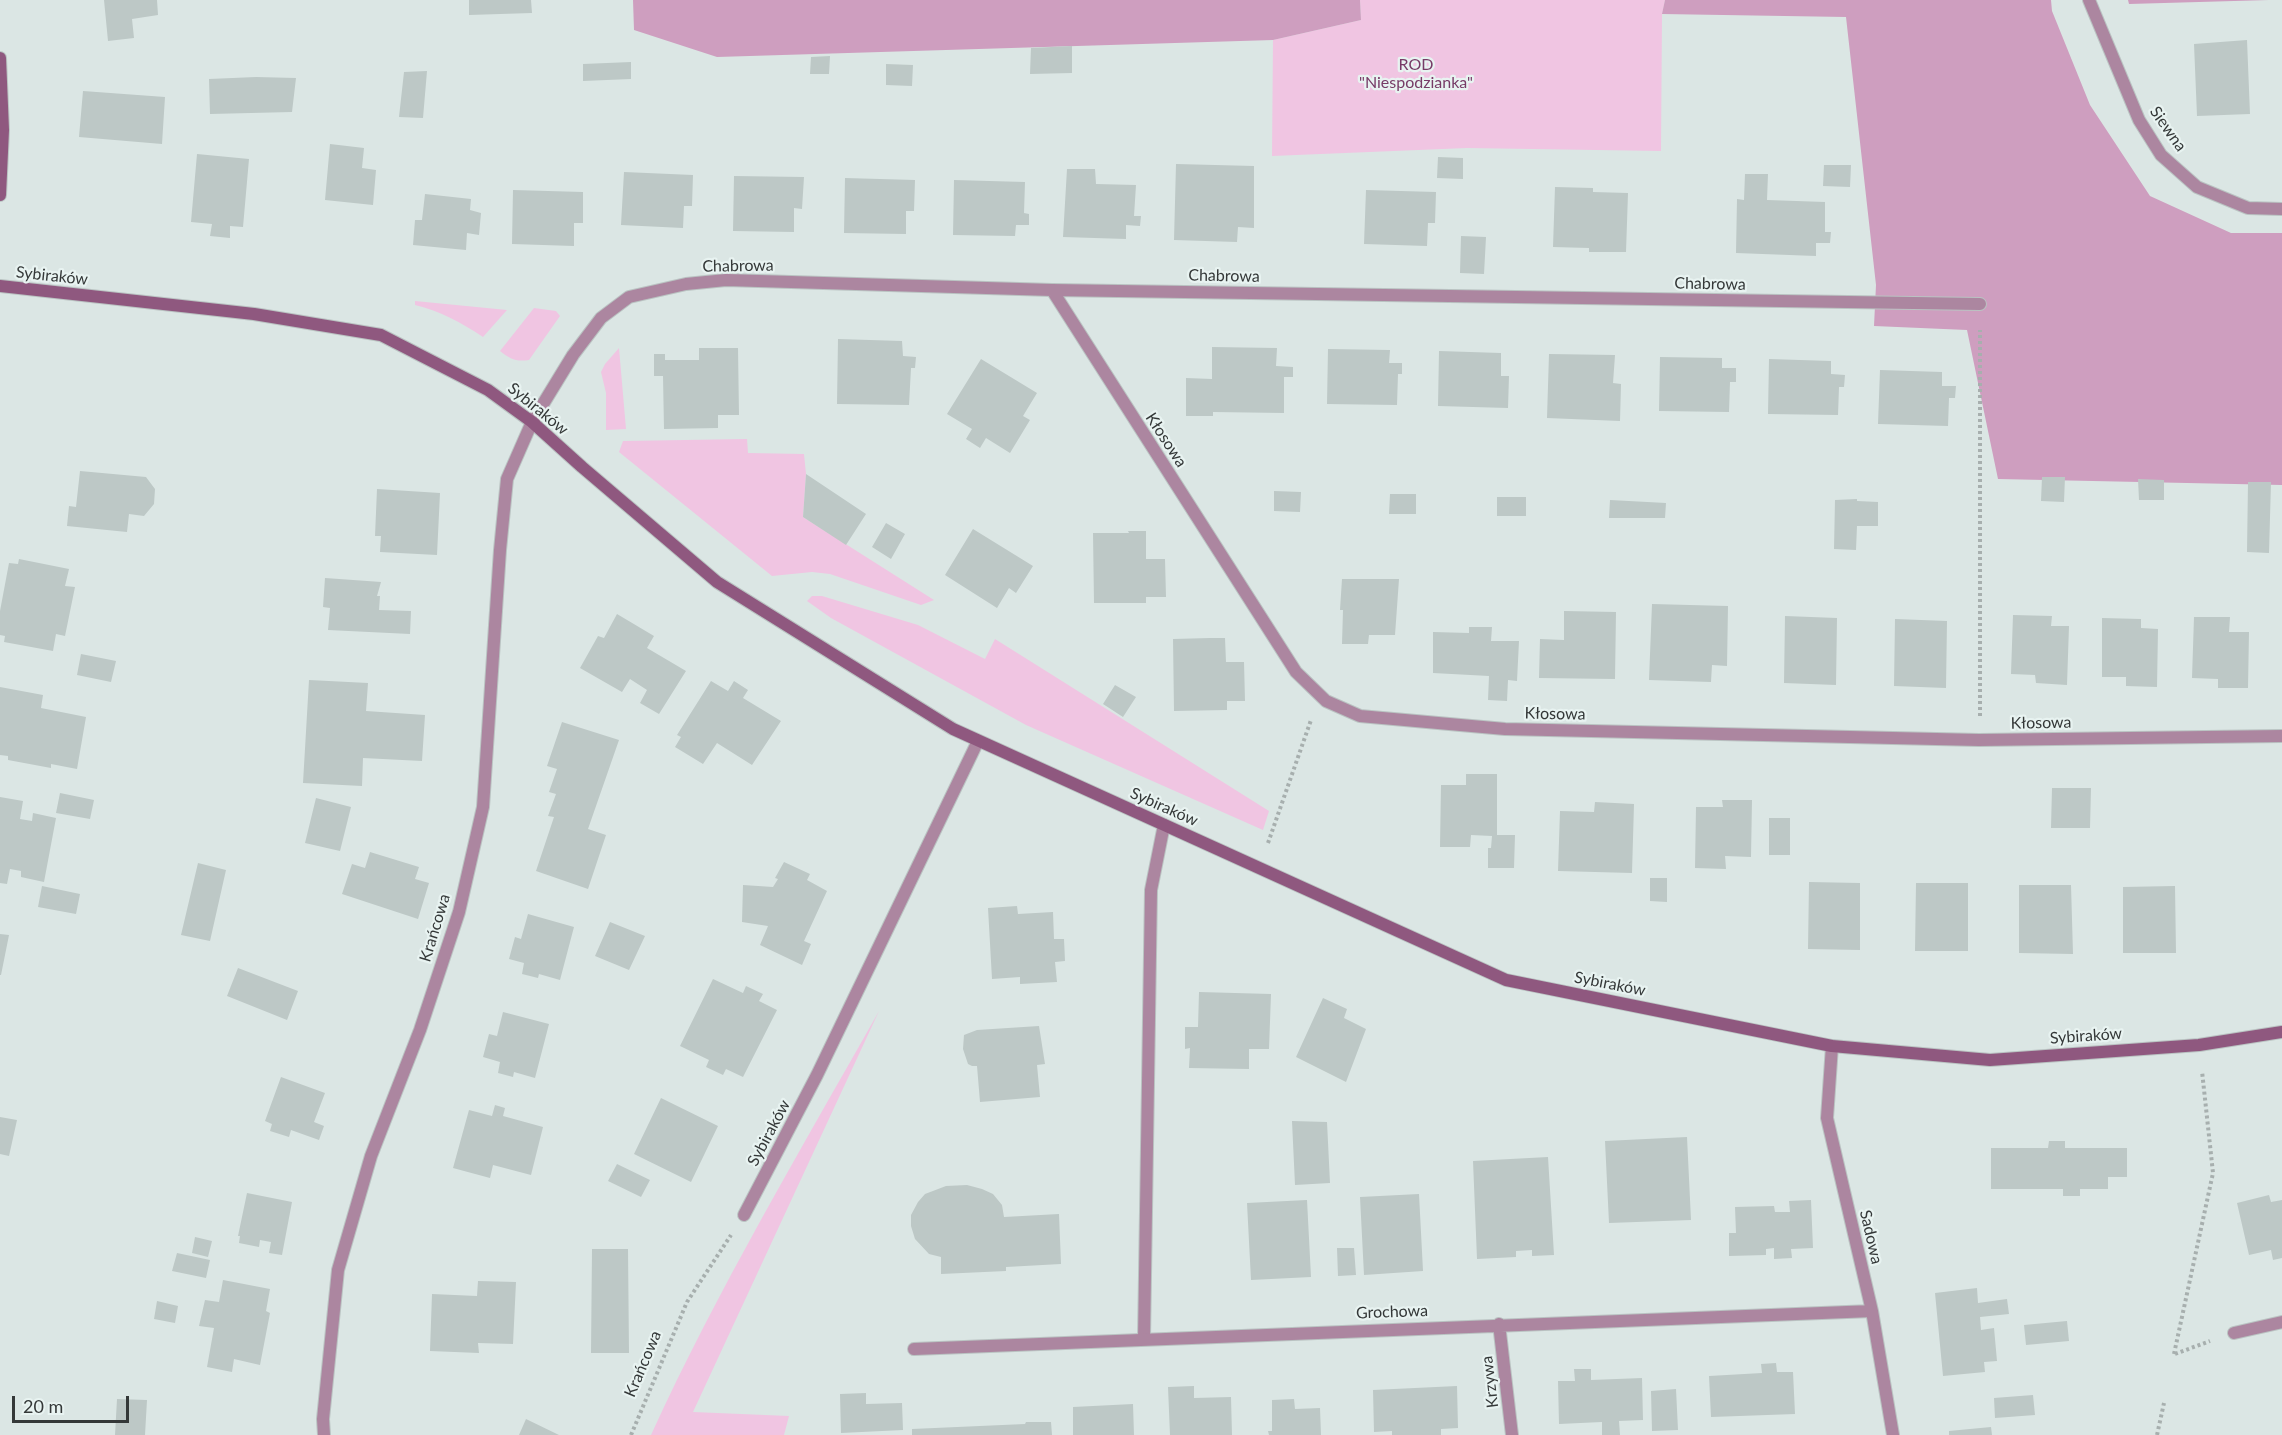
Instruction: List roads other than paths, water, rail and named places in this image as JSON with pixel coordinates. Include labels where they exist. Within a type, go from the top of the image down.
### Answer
[{"type":"street","name":"Siewna","points":[[2090,0],[2139,120],[2161,154],[2197,187],[2248,208],[2282,209]]},
{"type":"street","points":[[0,58],[3,130],[0,195]]},
{"type":"street","name":"Chabrowa","points":[[532,422],[573,355],[601,318],[629,297],[686,284],[726,280],[1052,290],[1980,304]]},
{"type":"street","name":"Sybiraków","points":[[0,286],[254,314],[381,335],[488,390],[532,422],[582,468],[717,582],[953,729],[1506,980],[1832,1046],[1990,1060],[2199,1045],[2282,1032]]},
{"type":"street","name":"Kłosowa","points":[[1052,290],[1296,672],[1326,701],[1360,716],[1505,729],[1979,740],[2282,736]]},
{"type":"street","name":"Krańcowa","points":[[324,1435],[323,1419],[338,1270],[371,1156],[420,1030],[459,912],[483,807],[500,550],[507,479],[532,422]]},
{"type":"street","name":"Sybiraków","points":[[744,1215],[817,1076],[978,741]]},
{"type":"street","points":[[1144,1339],[1151,890],[1164,825]]},
{"type":"street","name":"Sadowa","points":[[1832,1046],[1827,1118],[1872,1311],[1893,1435]]},
{"type":"street","name":"Grochowa","points":[[914,1349],[1872,1311]]},
{"type":"street","points":[[2234,1333],[2282,1322]]},
{"type":"street","name":"Krzywa","points":[[1499,1324],[1512,1435]]},
{"type":"park label","name":"ROD \"Niespodzianka\"","points":[[1416,74]]}]
